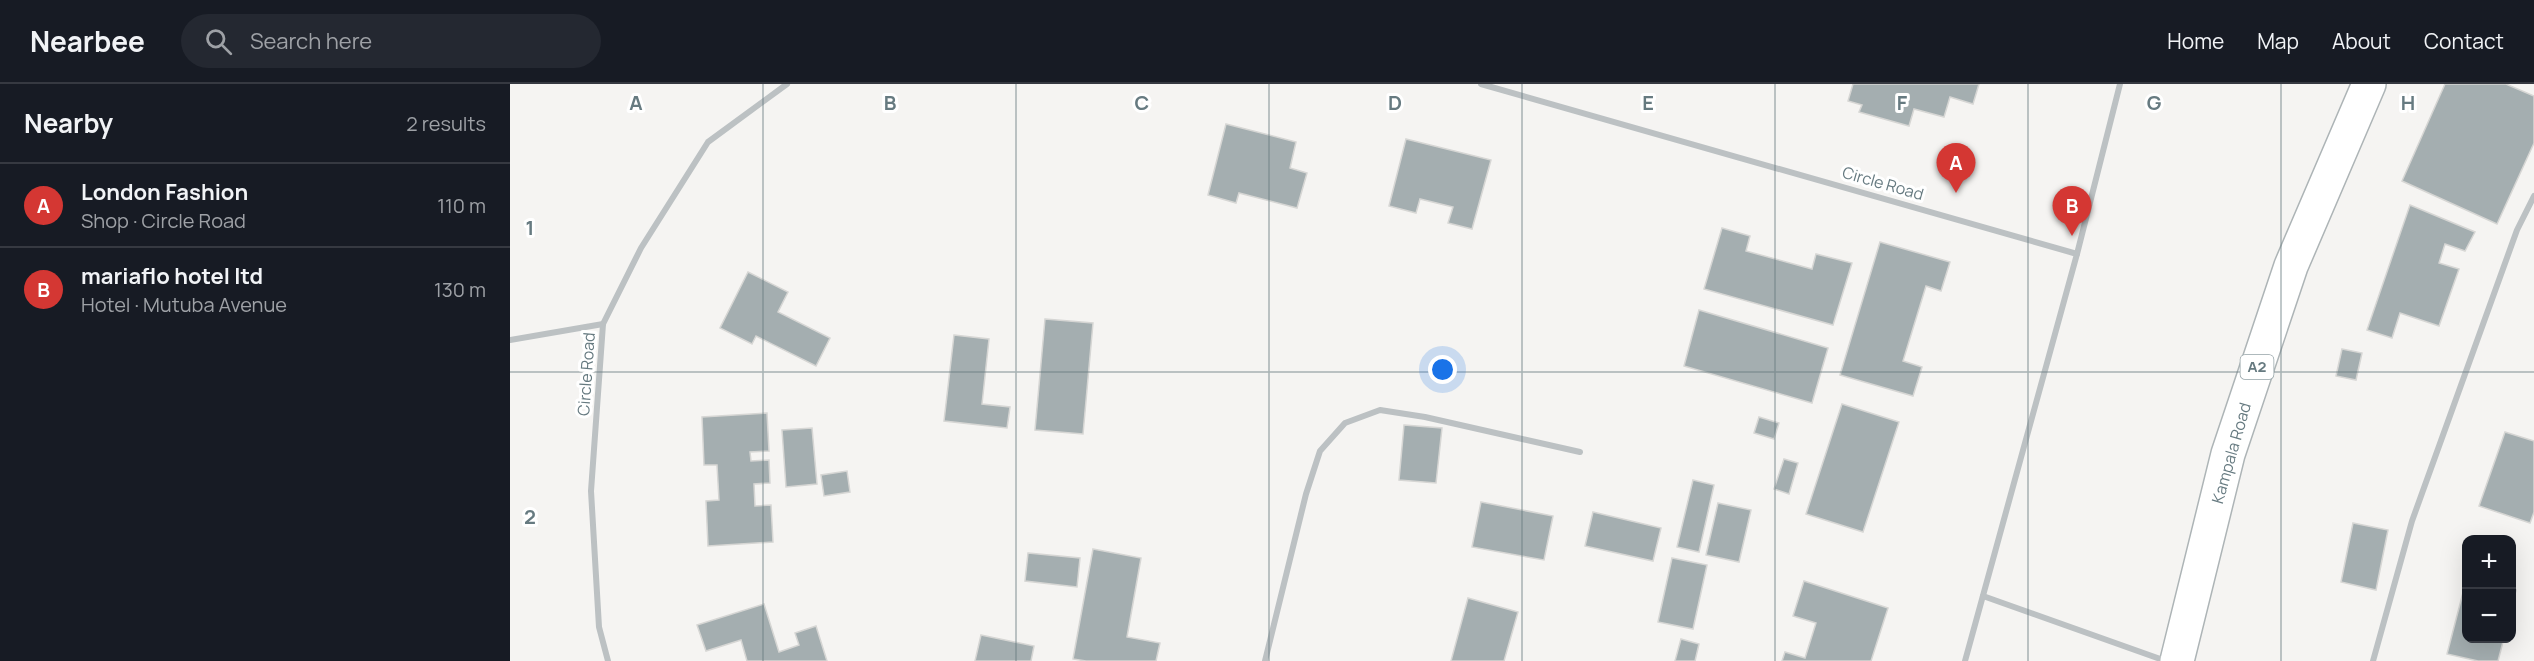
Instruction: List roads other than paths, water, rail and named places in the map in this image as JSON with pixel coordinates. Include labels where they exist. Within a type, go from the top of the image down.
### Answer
[{"type":"main road","name":"Kampala Road","points":[[2177,661],[2236,432],[2291,266],[2369,84]]},
{"type":"street","name":"Circle Road","points":[[609,661],[599,627],[591,491],[603,324],[641,248],[708,142],[787,84]]},
{"type":"street","name":"Circle Road","points":[[1481,84],[2077,254]]},
{"type":"street","points":[[1965,661],[2077,254],[2120,84]]},
{"type":"street","points":[[2373,661],[2412,521],[2517,230],[2534,195]]},
{"type":"street","points":[[510,340],[603,324]]},
{"type":"street","points":[[1265,661],[1306,494],[1320,451],[1345,423],[1380,410],[1425,417],[1580,452]]},
{"type":"street","points":[[1983,596],[2166,661]]},
{"type":"place","name":"London Fashion","points":[[1956,193]]},
{"type":"place","name":"mariaflo hotel ltd","points":[[2072,236]]}]
